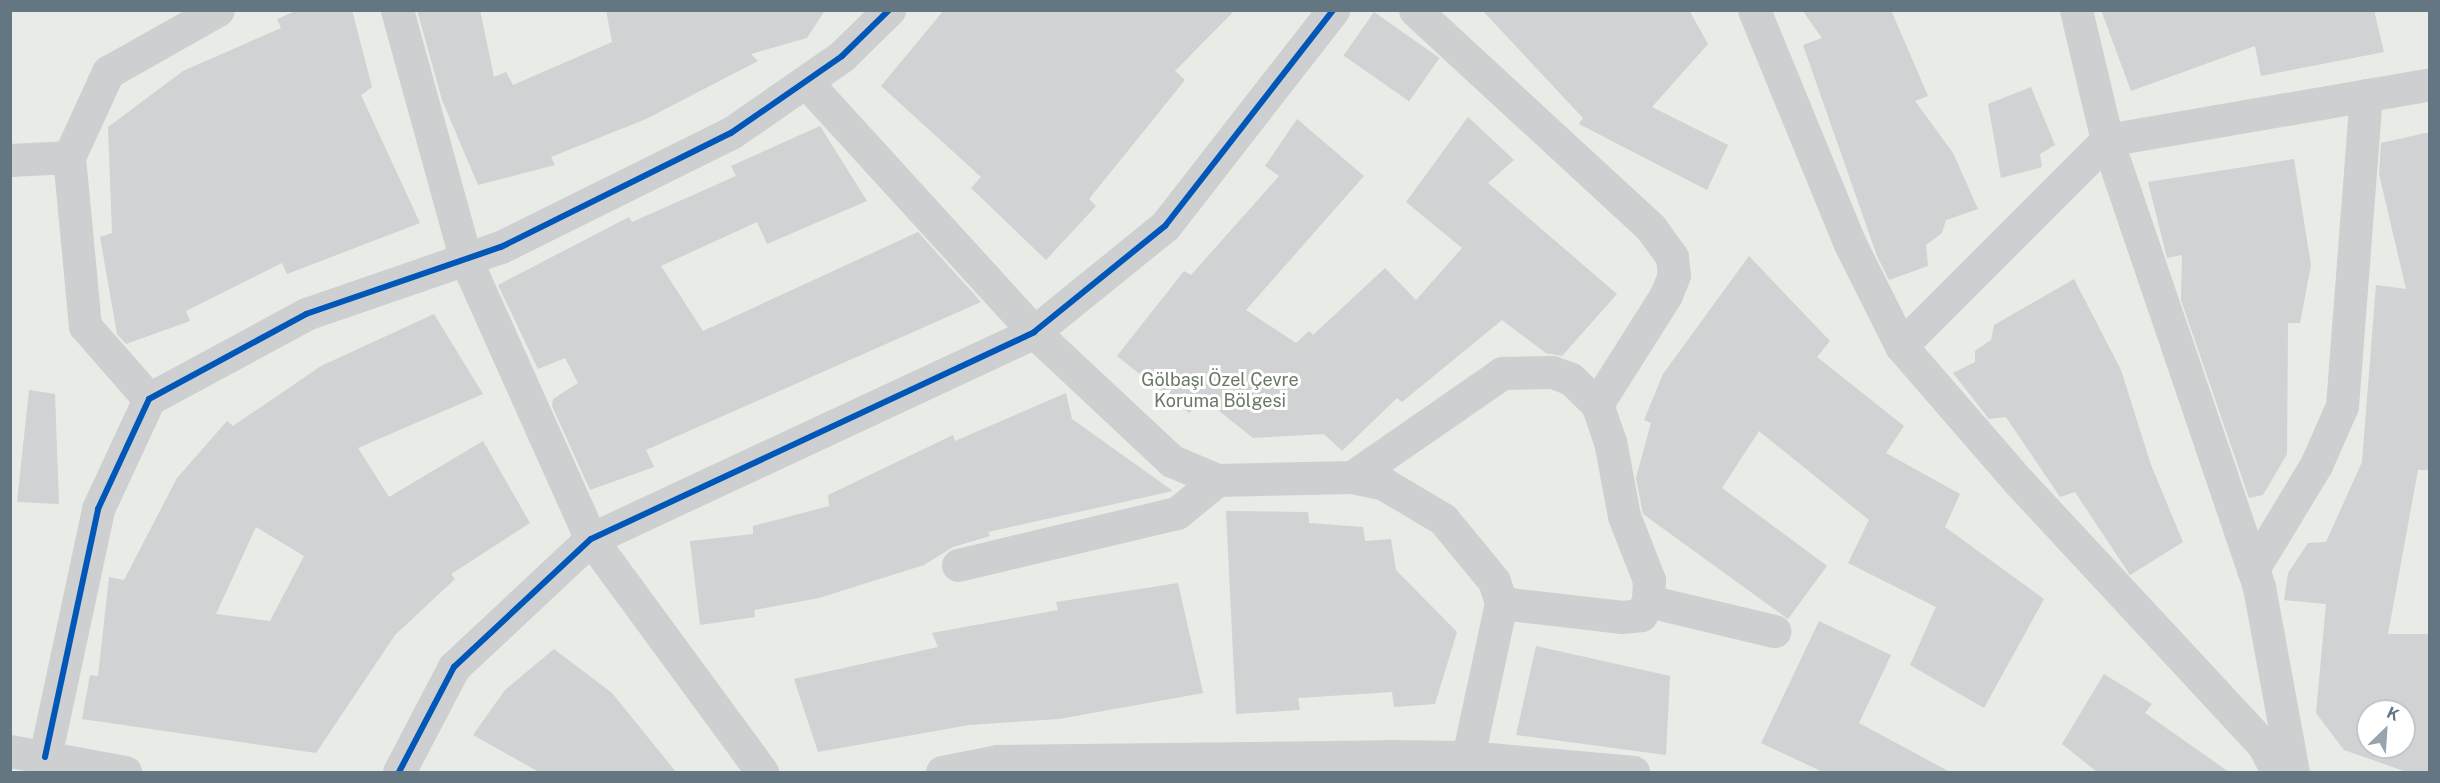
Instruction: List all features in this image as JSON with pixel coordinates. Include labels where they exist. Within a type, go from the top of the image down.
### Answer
[{"type":"street","points":[[149,399],[85,326],[69,157],[108,72],[218,10]]},
{"type":"street","points":[[397,10],[466,260],[591,539],[762,772]]},
{"type":"street","points":[[45,757],[98,509],[149,399],[306,314],[466,260],[730,133],[842,56],[889,10]]},
{"type":"street","points":[[399,772],[454,668],[591,539],[1034,332],[1165,226],[1333,10]]},
{"type":"street","points":[[1415,10],[1651,228],[1672,257],[1674,275],[1666,295],[1597,404]]},
{"type":"street","points":[[1754,10],[1850,244],[1901,346],[2019,482],[2264,746],[2277,772]]},
{"type":"street","points":[[2076,10],[2107,140],[2253,569],[2293,772]]},
{"type":"street","points":[[806,82],[1034,332],[1172,461],[1217,480],[1352,477],[1384,484],[1443,519],[1494,581],[1501,603],[1468,757]]},
{"type":"street","points":[[1901,346],[2107,140],[2430,84]]},
{"type":"street","points":[[2253,569],[2316,465],[2342,406],[2366,95]]},
{"type":"street","points":[[10,160],[69,157]]},
{"type":"street","points":[[1352,477],[1502,373],[1552,372],[1571,379],[1597,404],[1624,516],[1649,580],[1648,601],[1641,615],[1622,617],[1501,603]]},
{"type":"street","points":[[958,565],[1177,513],[1217,480]]},
{"type":"street","points":[[1648,601],[1774,631]]},
{"type":"street","points":[[10,751],[111,771]]},
{"type":"street","points":[[942,772],[998,761],[1387,764],[1468,757],[1633,772]]},
{"type":"green space","name":"Gölbaşı Özel Çevre Koruma Bölgesi","points":[[10,11],[2429,11],[2429,772],[11,772]]},
{"type":"building","points":[[298,10],[352,10],[372,87],[361,95],[420,223],[287,274],[282,263],[186,311],[190,321],[126,344],[117,334],[100,237],[112,233],[108,127],[183,71],[281,28],[277,19]]},
{"type":"building","points":[[417,10],[480,10],[494,77],[506,72],[513,85],[612,42],[606,10],[825,10],[807,38],[751,54],[758,61],[646,119],[551,157],[555,165],[478,185],[442,100]]},
{"type":"building","points":[[944,10],[1235,10],[1175,71],[1185,80],[1089,199],[1096,206],[1046,260],[971,188],[981,177],[881,86]]},
{"type":"building","points":[[1482,10],[1689,10],[1708,44],[1652,107],[1728,145],[1707,190],[1579,124],[1583,118]]},
{"type":"building","points":[[1802,10],[1891,10],[1928,96],[1915,101],[1953,153],[1978,209],[1946,220],[1942,233],[1926,245],[1928,266],[1889,280],[1877,256],[1803,45],[1822,38]]},
{"type":"building","points":[[2101,10],[2374,10],[2384,52],[2261,76],[2255,46],[2131,91]]},
{"type":"building","points":[[1374,12],[1440,58],[1409,101],[1344,55]]},
{"type":"building","points":[[2031,87],[2055,145],[2040,154],[2042,167],[2001,178],[1988,104]]},
{"type":"building","points":[[1468,117],[1514,160],[1488,183],[1617,294],[1562,356],[1546,353],[1502,320],[1402,402],[1397,398],[1342,451],[1324,434],[1253,438],[1203,398],[1189,413],[1117,356],[1184,271],[1191,275],[1279,176],[1265,166],[1297,119],[1364,176],[1246,310],[1296,343],[1309,331],[1313,335],[1385,268],[1416,300],[1462,248],[1406,202]]},
{"type":"building","points":[[820,126],[867,201],[767,244],[757,222],[661,266],[703,331],[918,232],[981,302],[646,450],[654,467],[590,490],[552,406],[553,399],[578,383],[565,358],[538,369],[498,285],[629,217],[632,222],[736,176],[731,166]]},
{"type":"building","points":[[2430,132],[2430,470],[2418,470],[2388,634],[2430,634],[2430,772],[2407,772],[2370,759],[2416,759],[2416,699],[2356,699],[2356,754],[2344,750],[2316,713],[2326,604],[2284,600],[2288,573],[2308,543],[2326,542],[2362,462],[2376,285],[2406,289],[2379,174],[2381,143]]},
{"type":"building","points":[[2294,159],[2311,265],[2300,323],[2288,323],[2287,454],[2263,495],[2249,498],[2181,300],[2182,255],[2167,258],[2148,182]]},
{"type":"building","points":[[1749,256],[1830,341],[1817,357],[1904,426],[1886,453],[1960,494],[1945,527],[2044,599],[1984,708],[1910,665],[1936,607],[1848,563],[1869,520],[1759,431],[1722,488],[1827,566],[1788,619],[1643,514],[1636,478],[1651,423],[1644,420],[1663,374]]},
{"type":"building","points":[[2074,279],[2121,370],[2151,465],[2183,542],[2130,575],[2075,492],[2060,497],[2006,417],[1989,419],[1953,373],[1975,362],[1975,351],[1991,340],[1994,325]]},
{"type":"building","points":[[434,314],[483,394],[358,448],[389,497],[483,441],[530,523],[451,574],[455,579],[395,635],[316,753],[82,719],[90,675],[98,676],[109,577],[124,580],[177,478],[227,421],[233,426],[321,366]],"holes":[[[256,527],[304,556],[270,621],[216,614]]]},
{"type":"building","points":[[29,390],[55,394],[59,504],[17,502]]},
{"type":"building","points":[[1066,393],[1072,419],[1173,491],[988,532],[990,536],[953,547],[924,565],[819,598],[754,610],[755,617],[700,625],[690,541],[753,534],[753,526],[829,506],[828,495],[953,435],[955,441]]},
{"type":"building","points":[[1226,511],[1308,512],[1309,523],[1363,527],[1365,541],[1391,539],[1396,570],[1457,632],[1435,704],[1394,707],[1392,692],[1298,698],[1300,710],[1236,714]]},
{"type":"building","points":[[1178,583],[1203,693],[1059,719],[969,725],[818,752],[794,679],[938,647],[932,633],[1058,610],[1056,602]]},
{"type":"building","points":[[1819,621],[1891,655],[1859,723],[1950,772],[1823,772],[1761,743]]},
{"type":"building","points":[[1536,646],[1670,676],[1666,755],[1516,735]]},
{"type":"building","points":[[554,649],[612,693],[676,772],[539,772],[473,735],[505,690]]},
{"type":"building","points":[[2104,674],[2152,704],[2145,713],[2229,772],[2097,772],[2062,744]]},
{"type":"cycle path","points":[[45,757],[98,509],[149,399],[306,314],[501,247],[731,133],[842,56],[889,10]]},
{"type":"cycle path","points":[[399,772],[454,667],[591,539],[1034,332],[1165,226],[1333,10]]}]
